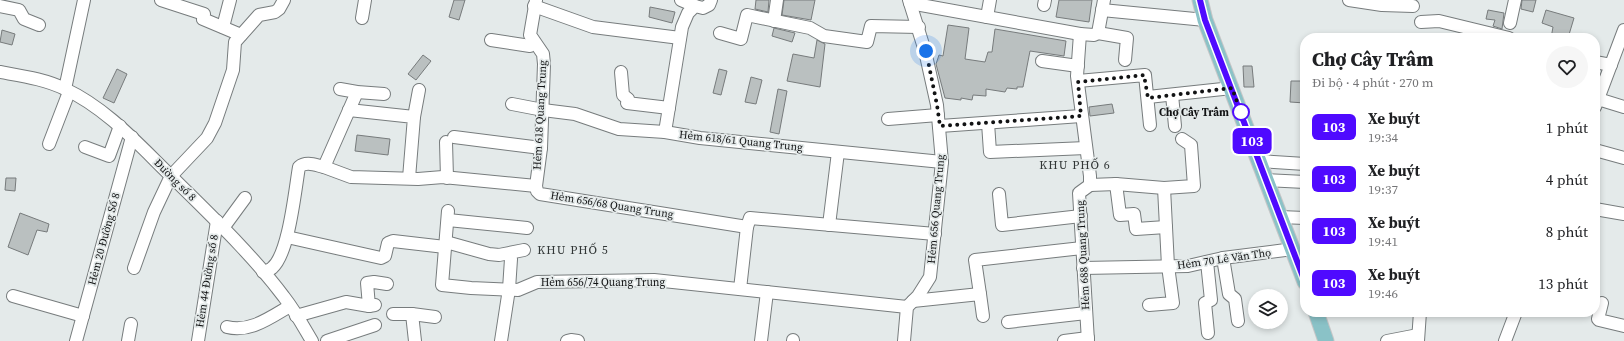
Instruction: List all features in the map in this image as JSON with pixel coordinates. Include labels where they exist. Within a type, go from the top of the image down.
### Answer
[{"type":"main road","points":[[1200,0],[1205,20],[1300,269]]},
{"type":"main road","points":[[1318,317],[1326,341]]},
{"type":"street","points":[[49,144],[67,90],[84,0]]},
{"type":"street","points":[[160,0],[204,14],[203,19],[241,35]]},
{"type":"street","points":[[224,27],[230,0]]},
{"type":"street","points":[[134,268],[154,212],[171,176],[207,138],[215,123],[233,70],[235,42],[259,15],[275,12],[279,9],[284,0]]},
{"type":"street","points":[[362,18],[365,0]]},
{"type":"street","points":[[681,0],[704,8],[709,5],[711,0]]},
{"type":"street","points":[[774,20],[777,0]]},
{"type":"street","points":[[987,17],[990,0]]},
{"type":"street","points":[[1349,0],[1413,6]]},
{"type":"street","points":[[1510,23],[1514,0]]},
{"type":"street","points":[[910,1],[934,7],[1080,34],[1094,35],[1098,33],[1127,38],[1124,60]]},
{"type":"street","name":"Hẻm 656 Quang Trung","points":[[910,1],[926,51],[939,120],[942,162],[930,277],[918,296],[910,304]]},
{"type":"street","points":[[535,3],[593,27],[680,38]]},
{"type":"street","name":"Hẻm 618 Quang Trung","points":[[535,3],[530,36],[543,54],[544,64],[541,148],[536,186]]},
{"type":"street","points":[[1098,33],[1103,5],[1205,20]]},
{"type":"street","points":[[0,6],[19,10],[24,19],[39,25]]},
{"type":"street","points":[[665,132],[682,27],[688,13],[695,6]]},
{"type":"street","points":[[720,33],[741,39],[747,15],[810,28],[824,36],[867,42],[872,26],[918,27]]},
{"type":"street","points":[[1421,22],[1439,21],[1491,33]]},
{"type":"street","points":[[1600,81],[1611,65],[1624,30]]},
{"type":"street","name":"Hẻm 688 Quang Trung","points":[[1080,34],[1078,82],[1090,185],[1080,193],[1088,340]]},
{"type":"street","points":[[491,40],[530,46],[534,42]]},
{"type":"street","points":[[1042,61],[1078,66]]},
{"type":"street","points":[[1600,63],[1611,65]]},
{"type":"street","name":"Đường số 8","points":[[0,72],[37,79],[67,90],[89,103],[120,126],[220,225],[263,272],[293,311],[312,341]]},
{"type":"street","points":[[621,72],[623,95],[628,99],[627,103],[668,108]]},
{"type":"street","points":[[1078,82],[1144,75],[1148,98],[1150,125]]},
{"type":"street","points":[[1148,98],[1232,88]]},
{"type":"street","points":[[340,89],[384,94]]},
{"type":"street","points":[[409,178],[414,117],[419,90]]},
{"type":"street","points":[[324,167],[357,92]]},
{"type":"street","points":[[1172,96],[1175,126]]},
{"type":"street","name":"Hẻm 618/61 Quang Trung","points":[[512,104],[575,114],[619,129],[665,132],[700,138],[942,162]]},
{"type":"street","points":[[1600,104],[1624,107]]},
{"type":"street","points":[[349,110],[414,117]]},
{"type":"street","points":[[888,119],[988,123],[1081,116]]},
{"type":"street","points":[[988,123],[990,152],[1086,148]]},
{"type":"street","points":[[85,147],[110,156],[120,126]]},
{"type":"street","name":"Hẻm 20 Đường Số 8","points":[[76,341],[132,137]]},
{"type":"street","points":[[1090,185],[1116,184],[1164,188],[1194,186],[1191,145],[1182,139]]},
{"type":"street","points":[[447,178],[450,140],[541,148]]},
{"type":"street","points":[[1600,151],[1624,158]]},
{"type":"street","points":[[829,225],[838,152]]},
{"type":"street","points":[[1259,161],[1300,164]]},
{"type":"street","name":"Hẻm 656/68 Quang Trung","points":[[287,236],[299,167],[306,163],[324,167],[351,177],[447,178],[536,186],[537,191],[540,194],[747,227]]},
{"type":"street","points":[[1266,180],[1300,182]]},
{"type":"street","points":[[1116,184],[1120,214],[1134,214],[1136,229],[1166,227]]},
{"type":"street","points":[[1149,305],[1174,303],[1168,266],[1164,188]]},
{"type":"street","points":[[999,194],[1002,225],[1081,216]]},
{"type":"street","points":[[220,225],[245,198]]},
{"type":"street","points":[[1600,210],[1624,214]]},
{"type":"street","name":"Hẻm 656/74 Quang Trung","points":[[528,228],[448,216],[442,285],[518,290],[537,282],[654,280],[766,292],[910,304],[980,294]]},
{"type":"street","points":[[1280,217],[1300,218]]},
{"type":"street","points":[[740,289],[747,227],[750,218],[935,234]]},
{"type":"street","name":"Hẻm 44 Đường số 8","points":[[198,341],[220,225]]},
{"type":"street","points":[[263,272],[272,268],[278,260],[287,236],[381,258],[385,256],[388,243],[393,241],[446,244],[499,255],[524,250]]},
{"type":"street","points":[[983,316],[975,260],[1082,248]]},
{"type":"street","name":"Hẻm 70 Lê Văn Thọ","points":[[1083,268],[1188,266],[1224,258],[1293,250]]},
{"type":"street","points":[[1224,258],[1229,294],[1235,299],[1238,320]]},
{"type":"street","points":[[501,341],[510,289],[511,259]]},
{"type":"street","points":[[1207,262],[1211,300],[1205,303],[1208,333]]},
{"type":"street","points":[[227,328],[237,330],[247,328],[293,311],[346,302],[372,306],[367,283],[374,282],[387,284]]},
{"type":"street","points":[[761,341],[766,292]]},
{"type":"street","points":[[13,296],[83,316]]},
{"type":"street","points":[[904,341],[910,304]]},
{"type":"street","points":[[1008,322],[1086,313]]},
{"type":"street","points":[[393,314],[412,314],[435,317]]},
{"type":"street","points":[[412,314],[415,341]]},
{"type":"street","points":[[1387,341],[1418,338],[1420,317]]},
{"type":"street","points":[[1505,341],[1514,317]]},
{"type":"street","points":[[1598,317],[1599,320],[1624,326]]},
{"type":"street","points":[[128,341],[130,324]]},
{"type":"street","points":[[328,341],[350,332],[375,325]]},
{"type":"street","points":[[1064,341],[1088,340]]},
{"type":"street","points":[[567,341],[578,341]]},
{"type":"building","points":[[454,0],[465,0],[459,20],[449,17]]},
{"type":"building","points":[[756,0],[769,0],[768,12],[755,9]]},
{"type":"building","points":[[784,0],[815,0],[811,20],[782,15]]},
{"type":"building","points":[[1059,0],[1092,0],[1089,22],[1056,17]]},
{"type":"building","points":[[1522,0],[1536,0],[1533,12],[1521,9]]},
{"type":"building","points":[[650,7],[675,12],[672,23],[649,17]]},
{"type":"building","points":[[1488,10],[1504,13],[1502,29],[1493,26],[1495,20],[1486,19]]},
{"type":"building","points":[[1546,10],[1574,18],[1570,33],[1552,33],[1553,27],[1542,23]]},
{"type":"building","points":[[948,25],[969,28],[965,59],[985,62],[988,52],[992,52],[995,29],[1066,41],[1064,56],[1030,51],[1023,87],[1017,87],[1017,89],[1007,88],[1005,92],[986,89],[986,96],[973,95],[972,100],[945,98],[936,64],[939,55],[943,56]]},
{"type":"building","points":[[774,28],[795,33],[792,42],[772,36]]},
{"type":"building","points":[[2,30],[15,34],[12,45],[0,42]]},
{"type":"building","points":[[817,40],[825,44],[820,87],[787,81],[793,54],[814,58]]},
{"type":"building","points":[[423,55],[431,61],[416,80],[408,74]]},
{"type":"building","points":[[1243,66],[1252,66],[1254,87],[1244,87]]},
{"type":"building","points":[[117,69],[127,74],[114,103],[103,98]]},
{"type":"building","points":[[719,69],[727,71],[721,95],[713,93]]},
{"type":"building","points":[[751,77],[762,80],[756,104],[745,102]]},
{"type":"building","points":[[1291,81],[1300,81],[1300,103],[1290,102]]},
{"type":"building","points":[[778,89],[787,91],[779,134],[770,132]]},
{"type":"building","points":[[1112,104],[1114,113],[1090,116],[1089,107]]},
{"type":"building","points":[[357,135],[390,139],[388,155],[355,151]]},
{"type":"building","points":[[6,178],[16,178],[15,191],[5,190]]},
{"type":"building","points":[[20,213],[49,224],[47,232],[37,230],[28,255],[8,247]]},
{"type":"bus line","name":"103","points":[[1200,0],[1205,20],[1300,269]]},
{"type":"place","name":"Chợ Cây Trâm","points":[[1241,112]]},
{"type":"district","name":"KHU PHỐ 6","points":[[1075,165]]},
{"type":"district","name":"KHU PHỐ 5","points":[[573,250]]},
{"type":"route","points":[[926,51],[940,126],[1081,116],[1078,82],[1144,75],[1148,98],[1232,88],[1243,118],[1241,112]]}]
